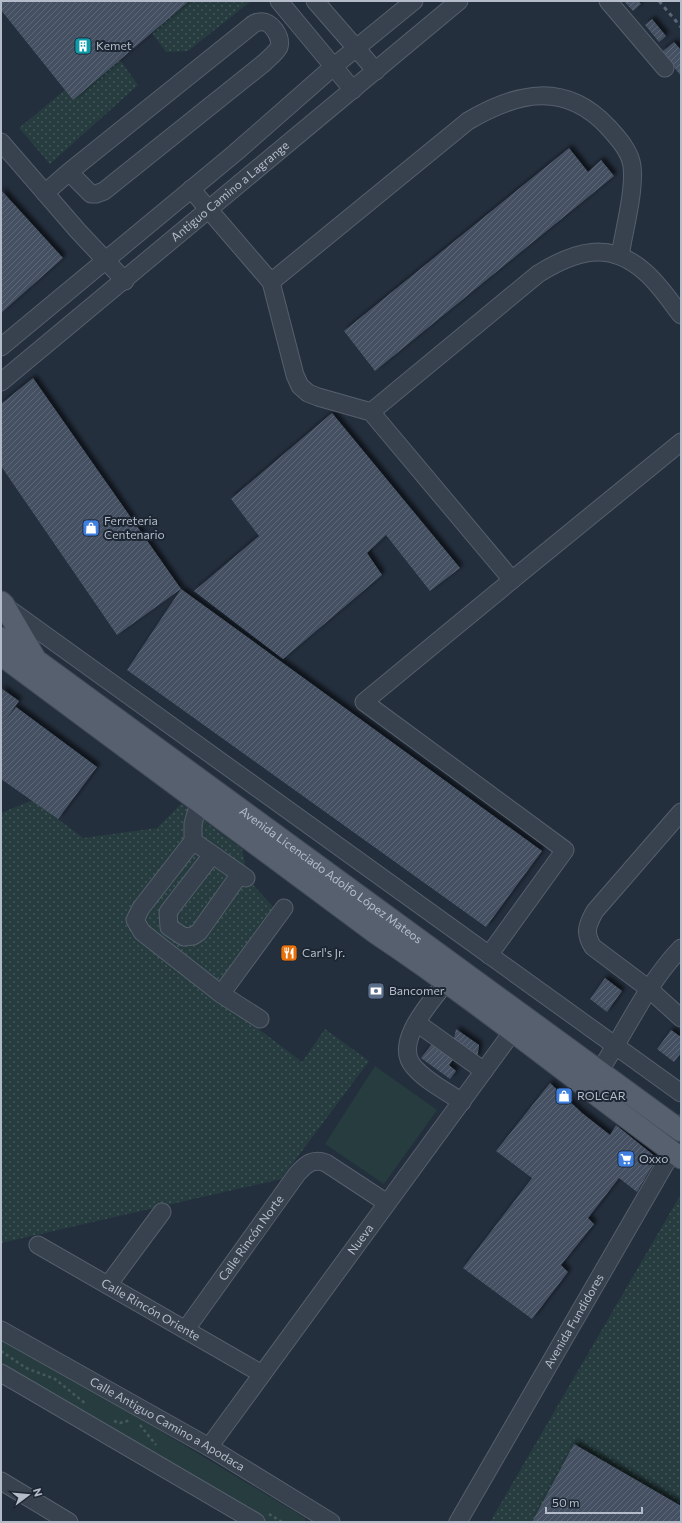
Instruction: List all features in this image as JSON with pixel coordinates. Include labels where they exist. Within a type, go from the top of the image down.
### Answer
[{"type":"main road","name":"Avenida Licenciado Adolfo López Mateos","points":[[3,604],[36,660],[680,1128]]},
{"type":"main road","points":[[1,638],[36,660]]},
{"type":"main road","name":"Avenida Licenciado Adolfo López Mateos","points":[[1,655],[377,934],[513,1031],[677,1155]]},
{"type":"street","points":[[279,1],[353,90]]},
{"type":"street","points":[[315,1],[376,71]]},
{"type":"street","points":[[1,347],[191,189],[333,67],[414,1]]},
{"type":"street","name":"Antiguo Camino a Lagrange","points":[[1,382],[125,281],[458,1]]},
{"type":"street","points":[[608,1],[665,68]]},
{"type":"street","points":[[45,193],[69,172],[251,26],[258,22],[265,23],[278,35],[280,40],[278,49],[264,63],[104,191],[91,194],[69,172]]},
{"type":"street","points":[[271,282],[468,121],[492,107],[520,98],[546,96],[571,101],[596,114],[626,149],[632,164],[632,179],[620,256]]},
{"type":"street","points":[[1,142],[125,281]]},
{"type":"street","points":[[191,189],[271,282],[292,364],[300,386],[318,397],[371,412],[512,580]]},
{"type":"street","points":[[371,412],[538,274],[560,260],[582,253],[602,252],[620,256],[646,273],[681,315]]},
{"type":"street","points":[[489,955],[565,850],[364,702],[681,442]]},
{"type":"street","points":[[3,604],[615,1047],[681,1093]]},
{"type":"street","points":[[200,802],[193,824],[193,841],[141,908],[136,916],[136,924],[153,942],[221,994],[260,1019]]},
{"type":"street","points":[[681,812],[595,911],[586,930],[588,939],[593,947],[649,989],[681,1018]]},
{"type":"street","points":[[193,841],[243,876],[199,932],[193,936],[184,937],[169,927],[168,912],[212,855]]},
{"type":"street","points":[[221,994],[284,908]]},
{"type":"street","points":[[600,1070],[649,989],[681,948]]},
{"type":"street","points":[[446,982],[417,1023],[406,1047],[408,1057],[413,1067],[425,1078],[462,1102]]},
{"type":"street","points":[[417,1023],[484,1071]]},
{"type":"street","name":"Nueva","points":[[209,1447],[513,1031]]},
{"type":"street","name":"Avenida Fundidores","points":[[446,1522],[461,1516],[677,1155],[680,1128]]},
{"type":"street","name":"Calle Rincón Norte","points":[[186,1329],[297,1174],[310,1162],[316,1161],[326,1163],[388,1203]]},
{"type":"street","points":[[108,1285],[162,1212]]},
{"type":"street","name":"Calle Rincón Oriente","points":[[38,1244],[262,1374]]},
{"type":"street","name":"Calle Antiguo Camino a Apodaca","points":[[1,1330],[209,1447],[313,1516],[331,1522]]},
{"type":"street","points":[[2,1375],[260,1516]]},
{"type":"street","points":[[1,1481],[69,1522]]},
{"type":"path","points":[[1,1351],[26,1368],[55,1379],[90,1408]]},
{"type":"path","points":[[113,1420],[120,1423],[135,1419],[160,1450]]},
{"type":"path","points":[[260,1516],[282,1522]]},
{"type":"green space","points":[[189,1],[251,1],[188,51],[166,52],[152,33]]},
{"type":"green space","points":[[120,60],[138,85],[50,164],[19,128],[65,90]]},
{"type":"green space","points":[[33,800],[83,838],[157,828],[181,804],[242,849],[248,879],[276,910],[215,996],[302,1062],[325,1029],[369,1061],[281,1179],[1,1243],[1,813]]},
{"type":"green space","points":[[375,1066],[437,1110],[384,1184],[325,1144]]},
{"type":"green space","points":[[681,1194],[681,1522],[490,1522]]},
{"type":"green space","points":[[1,1335],[305,1518],[305,1522],[267,1522],[1,1365]]},
{"type":"building","name":"Kemet","points":[[1,1],[189,1],[73,100],[1,10]]},
{"type":"building","points":[[624,1],[638,1],[641,4],[633,11]]},
{"type":"building","points":[[652,19],[666,36],[659,42],[645,25]]},
{"type":"building","points":[[674,42],[681,50],[681,76],[662,52]]},
{"type":"building","points":[[569,148],[588,172],[601,160],[614,176],[375,371],[344,331]]},
{"type":"building","points":[[1,190],[63,258],[1,313]]},
{"type":"building","name":"Ferreteria Centenario","points":[[33,378],[181,589],[117,635],[1,466],[1,404]]},
{"type":"building","points":[[332,413],[460,568],[430,591],[386,535],[367,553],[382,575],[283,659],[194,591],[259,536],[231,499]]},
{"type":"building","points":[[181,589],[542,851],[486,927],[127,670]]},
{"type":"building","points":[[1,688],[19,701],[5,721],[16,707],[97,767],[58,819],[1,779]]},
{"type":"building","points":[[605,978],[622,991],[607,1012],[590,999]]},
{"type":"building","points":[[456,1029],[479,1045],[477,1060],[453,1043]]},
{"type":"building","points":[[671,1030],[681,1037],[681,1053],[674,1062],[657,1049]]},
{"type":"building","points":[[435,1040],[456,1056],[449,1065],[456,1071],[450,1079],[421,1058]]},
{"type":"building","points":[[550,1083],[582,1113],[610,1135],[616,1125],[657,1158],[637,1192],[619,1178],[588,1218],[594,1224],[561,1265],[568,1272],[532,1319],[463,1268],[532,1178],[496,1151]]},
{"type":"building","points":[[574,1444],[681,1506],[681,1522],[532,1522]]},
{"type":"railway","points":[[659,1],[681,27]]},
{"type":"place","name":"Kemet","points":[[83,46]]},
{"type":"place","name":"Ferreteria Centenario","points":[[91,528]]},
{"type":"place","name":"Carl's Jr.","points":[[289,953]]},
{"type":"place","name":"Bancomer","points":[[376,991]]},
{"type":"place","name":"ROLCAR","points":[[564,1096]]},
{"type":"place","name":"Oxxo","points":[[626,1159]]}]
